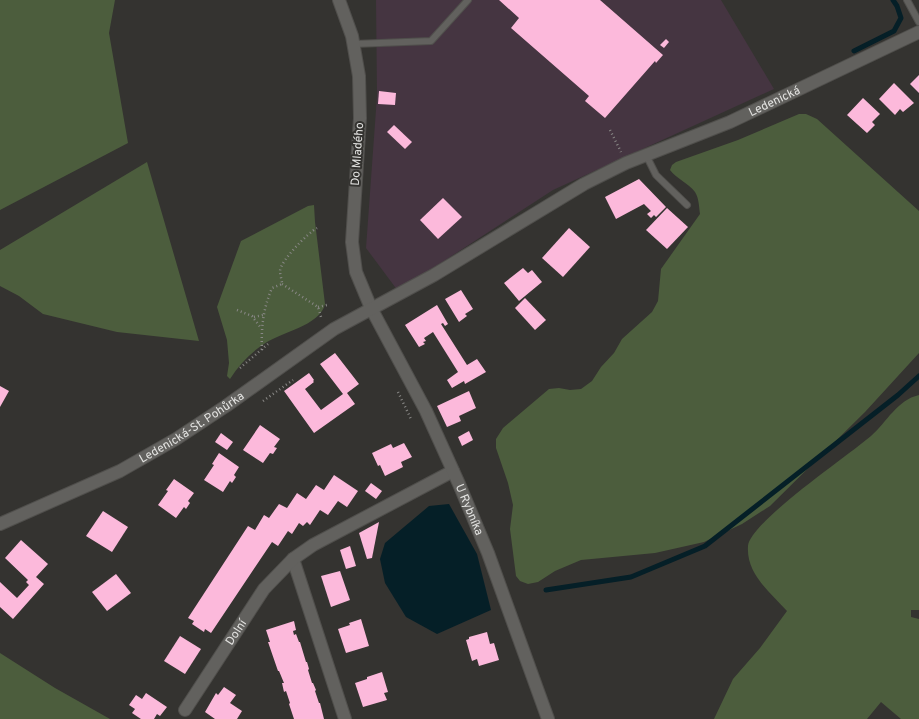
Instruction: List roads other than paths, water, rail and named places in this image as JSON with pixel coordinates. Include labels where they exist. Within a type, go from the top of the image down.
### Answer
[{"type":"main road","name":"Do Mladého","points":[[339,0],[354,44],[359,76],[360,97],[352,242],[356,272],[371,308]]},
{"type":"main road","name":"Ledenická","points":[[626,162],[730,122],[919,32]]},
{"type":"main road","name":"Ledenická-St. Pohůrka","points":[[0,524],[120,472],[176,439],[226,406],[334,329],[434,275],[584,184],[626,162]]},
{"type":"main road","name":"U Rybníka","points":[[371,308],[426,411],[488,552],[548,719]]},
{"type":"main road","name":"Dolní","points":[[185,710],[264,589],[293,559],[313,545],[453,471]]},
{"type":"main road","points":[[293,559],[345,719]]},
{"type":"lane","points":[[354,44],[431,41],[468,0]]},
{"type":"lane","points":[[907,0],[919,22]]},
{"type":"lane","points":[[646,155],[656,175],[686,205]]},
{"type":"water","points":[[449,504],[477,554],[491,610],[437,634],[406,617],[385,583],[380,559],[385,543],[429,506]]},
{"type":"waterway","points":[[854,51],[894,31],[901,18],[897,6],[893,0]]},
{"type":"waterway","points":[[546,590],[631,577],[705,546],[898,395],[919,376]]}]
